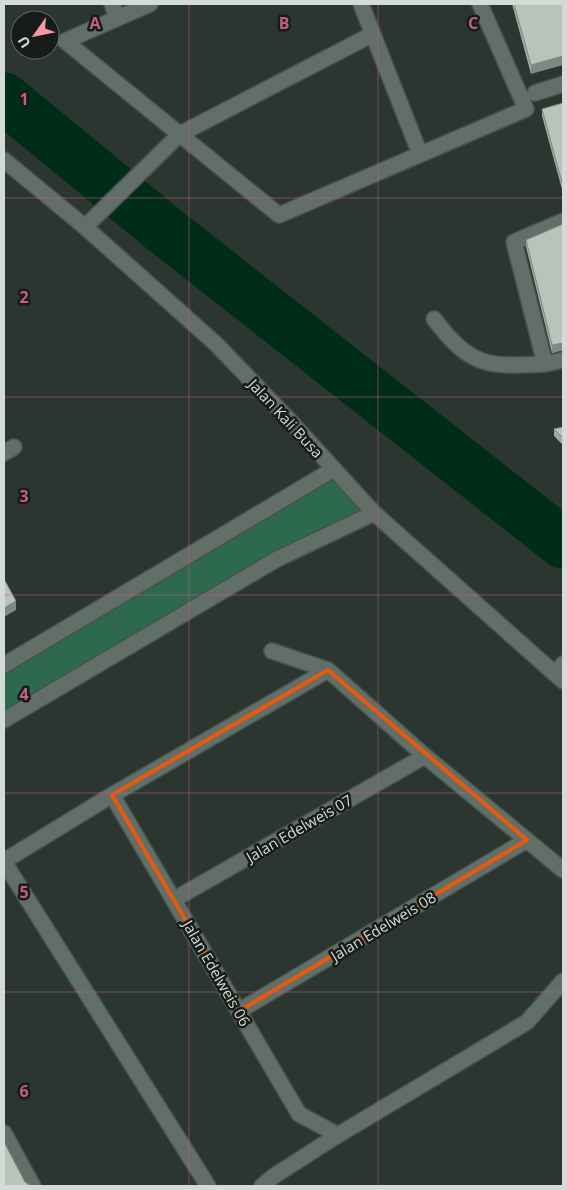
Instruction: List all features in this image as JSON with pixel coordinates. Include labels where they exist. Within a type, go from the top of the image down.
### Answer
[{"type":"street","points":[[112,4],[117,18]]},
{"type":"street","points":[[150,4],[66,41],[279,215],[526,109],[480,4]]},
{"type":"street","points":[[361,4],[420,154]]},
{"type":"street","points":[[85,227],[180,134],[373,34]]},
{"type":"street","points":[[536,93],[563,84]]},
{"type":"street","name":"Jalan Kali Busa","points":[[4,160],[85,227],[216,344],[278,408],[374,513],[560,674]]},
{"type":"street","points":[[545,364],[514,242],[563,221]]},
{"type":"street","points":[[434,319],[456,343],[472,357],[484,363],[498,365],[545,364],[563,360]]},
{"type":"street","points":[[4,665],[334,469]]},
{"type":"street","points":[[4,720],[278,559],[374,513]]},
{"type":"street","points":[[272,651],[328,670],[425,756],[563,870]]},
{"type":"street","points":[[208,1186],[4,862],[112,795],[328,670]]},
{"type":"street","name":"Jalan Edelweis 07","points":[[174,900],[425,756]]},
{"type":"street","name":"Jalan Edelweis 06","points":[[112,795],[299,1114],[338,1135]]},
{"type":"street","name":"Jalan Edelweis 08","points":[[239,1011],[527,840]]},
{"type":"street","points":[[271,1183],[338,1135],[528,1022],[563,981]]},
{"type":"street","points":[[4,1134],[33,1186]]},
{"type":"highlighted area","points":[[328,670],[527,840],[239,1011],[112,795]]},
{"type":"green space","points":[[334,469],[374,513],[4,720],[4,665]]},
{"type":"building","points":[[514,4],[563,4],[563,56],[531,65]]},
{"type":"building","points":[[563,103],[563,186],[542,109]]},
{"type":"building","points":[[563,224],[563,343],[552,345],[526,240]]},
{"type":"building","points":[[563,427],[563,438],[554,429]]},
{"type":"building","points":[[4,579],[16,601],[4,608]]},
{"type":"building","points":[[4,1142],[25,1182],[31,1186],[4,1186]]},
{"type":"waterway","points":[[4,98],[167,232],[563,543]]}]
